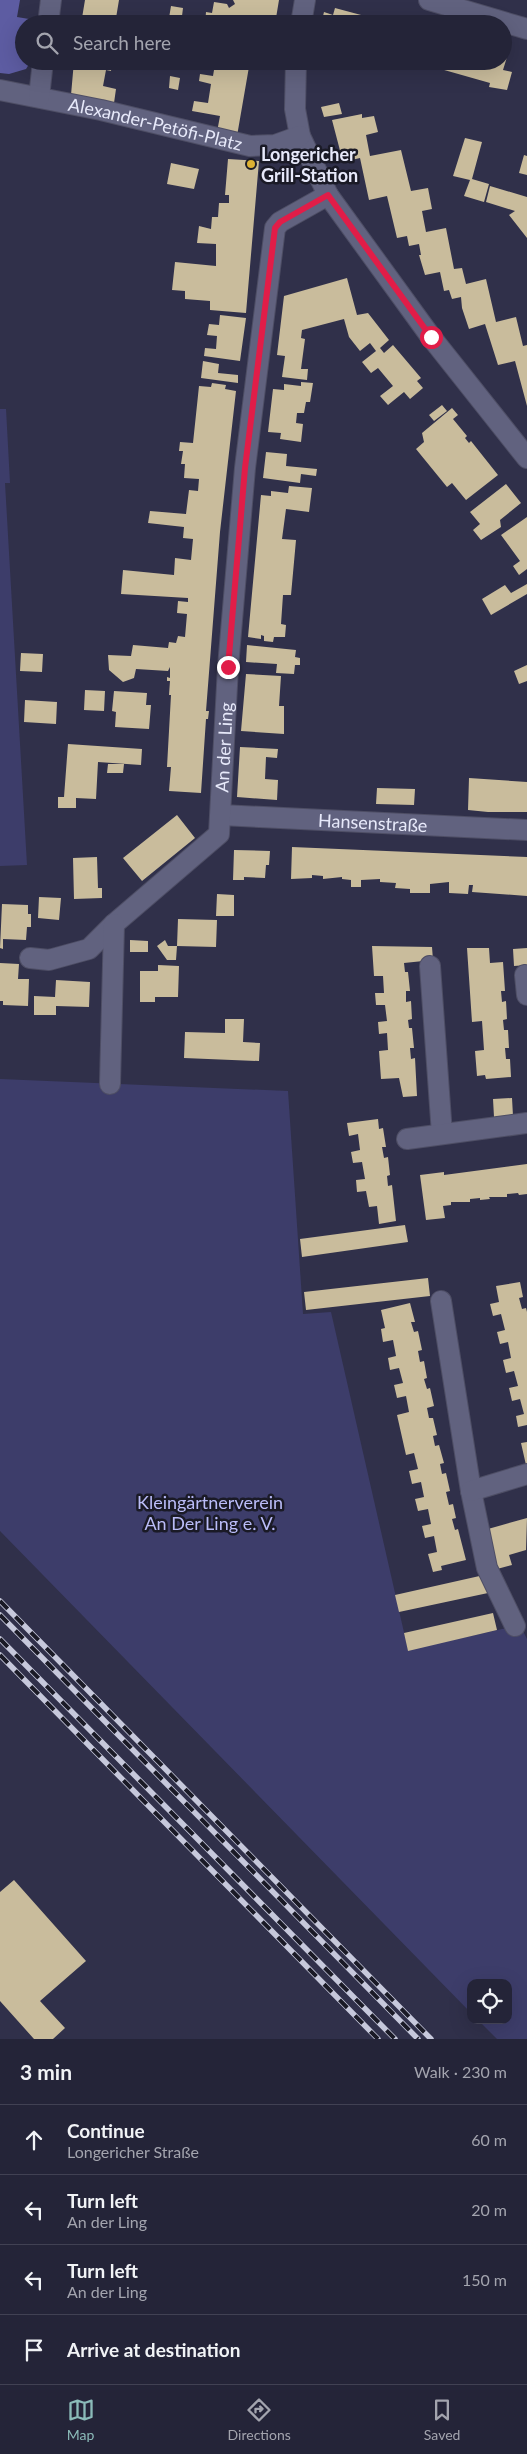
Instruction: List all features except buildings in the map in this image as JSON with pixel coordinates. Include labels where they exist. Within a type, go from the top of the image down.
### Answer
[{"type":"street","points":[[49,15],[51,0]]},
{"type":"street","points":[[303,15],[305,0]]},
{"type":"street","points":[[429,0],[480,15]]},
{"type":"street","points":[[512,25],[527,29]]},
{"type":"street","points":[[39,97],[42,70]]},
{"type":"street","points":[[296,70],[295,108],[300,136],[328,195],[431,337],[527,458]]},
{"type":"street","name":"Alexander-Petöfi-Platz","points":[[0,90],[39,97],[250,146],[275,145],[300,136]]},
{"type":"street","name":"An der Ling","points":[[30,958],[49,960],[89,948],[114,924],[219,834],[228,667],[245,468],[275,228],[280,222],[328,195]]},
{"type":"street","name":"Hansenstraße","points":[[221,815],[527,830]]},
{"type":"street","points":[[110,1084],[114,924]]},
{"type":"street","points":[[430,966],[442,1134]]},
{"type":"street","points":[[525,975],[527,995]]},
{"type":"street","points":[[408,1139],[527,1122]]},
{"type":"street","points":[[441,1301],[471,1491],[487,1568],[514,1626]]},
{"type":"street","points":[[471,1491],[527,1474]]},
{"type":"green space","points":[[0,409],[6,409],[10,483],[5,483],[27,865],[0,866]]},
{"type":"green space","name":"Kleingärtnerverein An Der Ling e. V.","points":[[0,1079],[288,1091],[303,1314],[331,1312],[408,1650],[520,1625],[527,1639],[527,2039],[497,2039],[482,2024],[512,2024],[512,1979],[467,1979],[467,2009],[0,1531]]},
{"type":"shaded area","points":[[0,0],[20,0],[17,15],[15,15],[15,70],[23,70],[9,74],[0,73]]},
{"type":"railway","points":[[0,1601],[431,2039]]},
{"type":"railway","points":[[0,1615],[418,2039]]},
{"type":"railway","points":[[0,1639],[395,2039]]},
{"type":"railway","points":[[0,1655],[378,2039]]},
{"type":"place","name":"Longericher Grill-Station","points":[[251,164]]},
{"type":"route","points":[[228,667],[245,468],[275,228],[280,222],[328,195],[431,337]]}]
